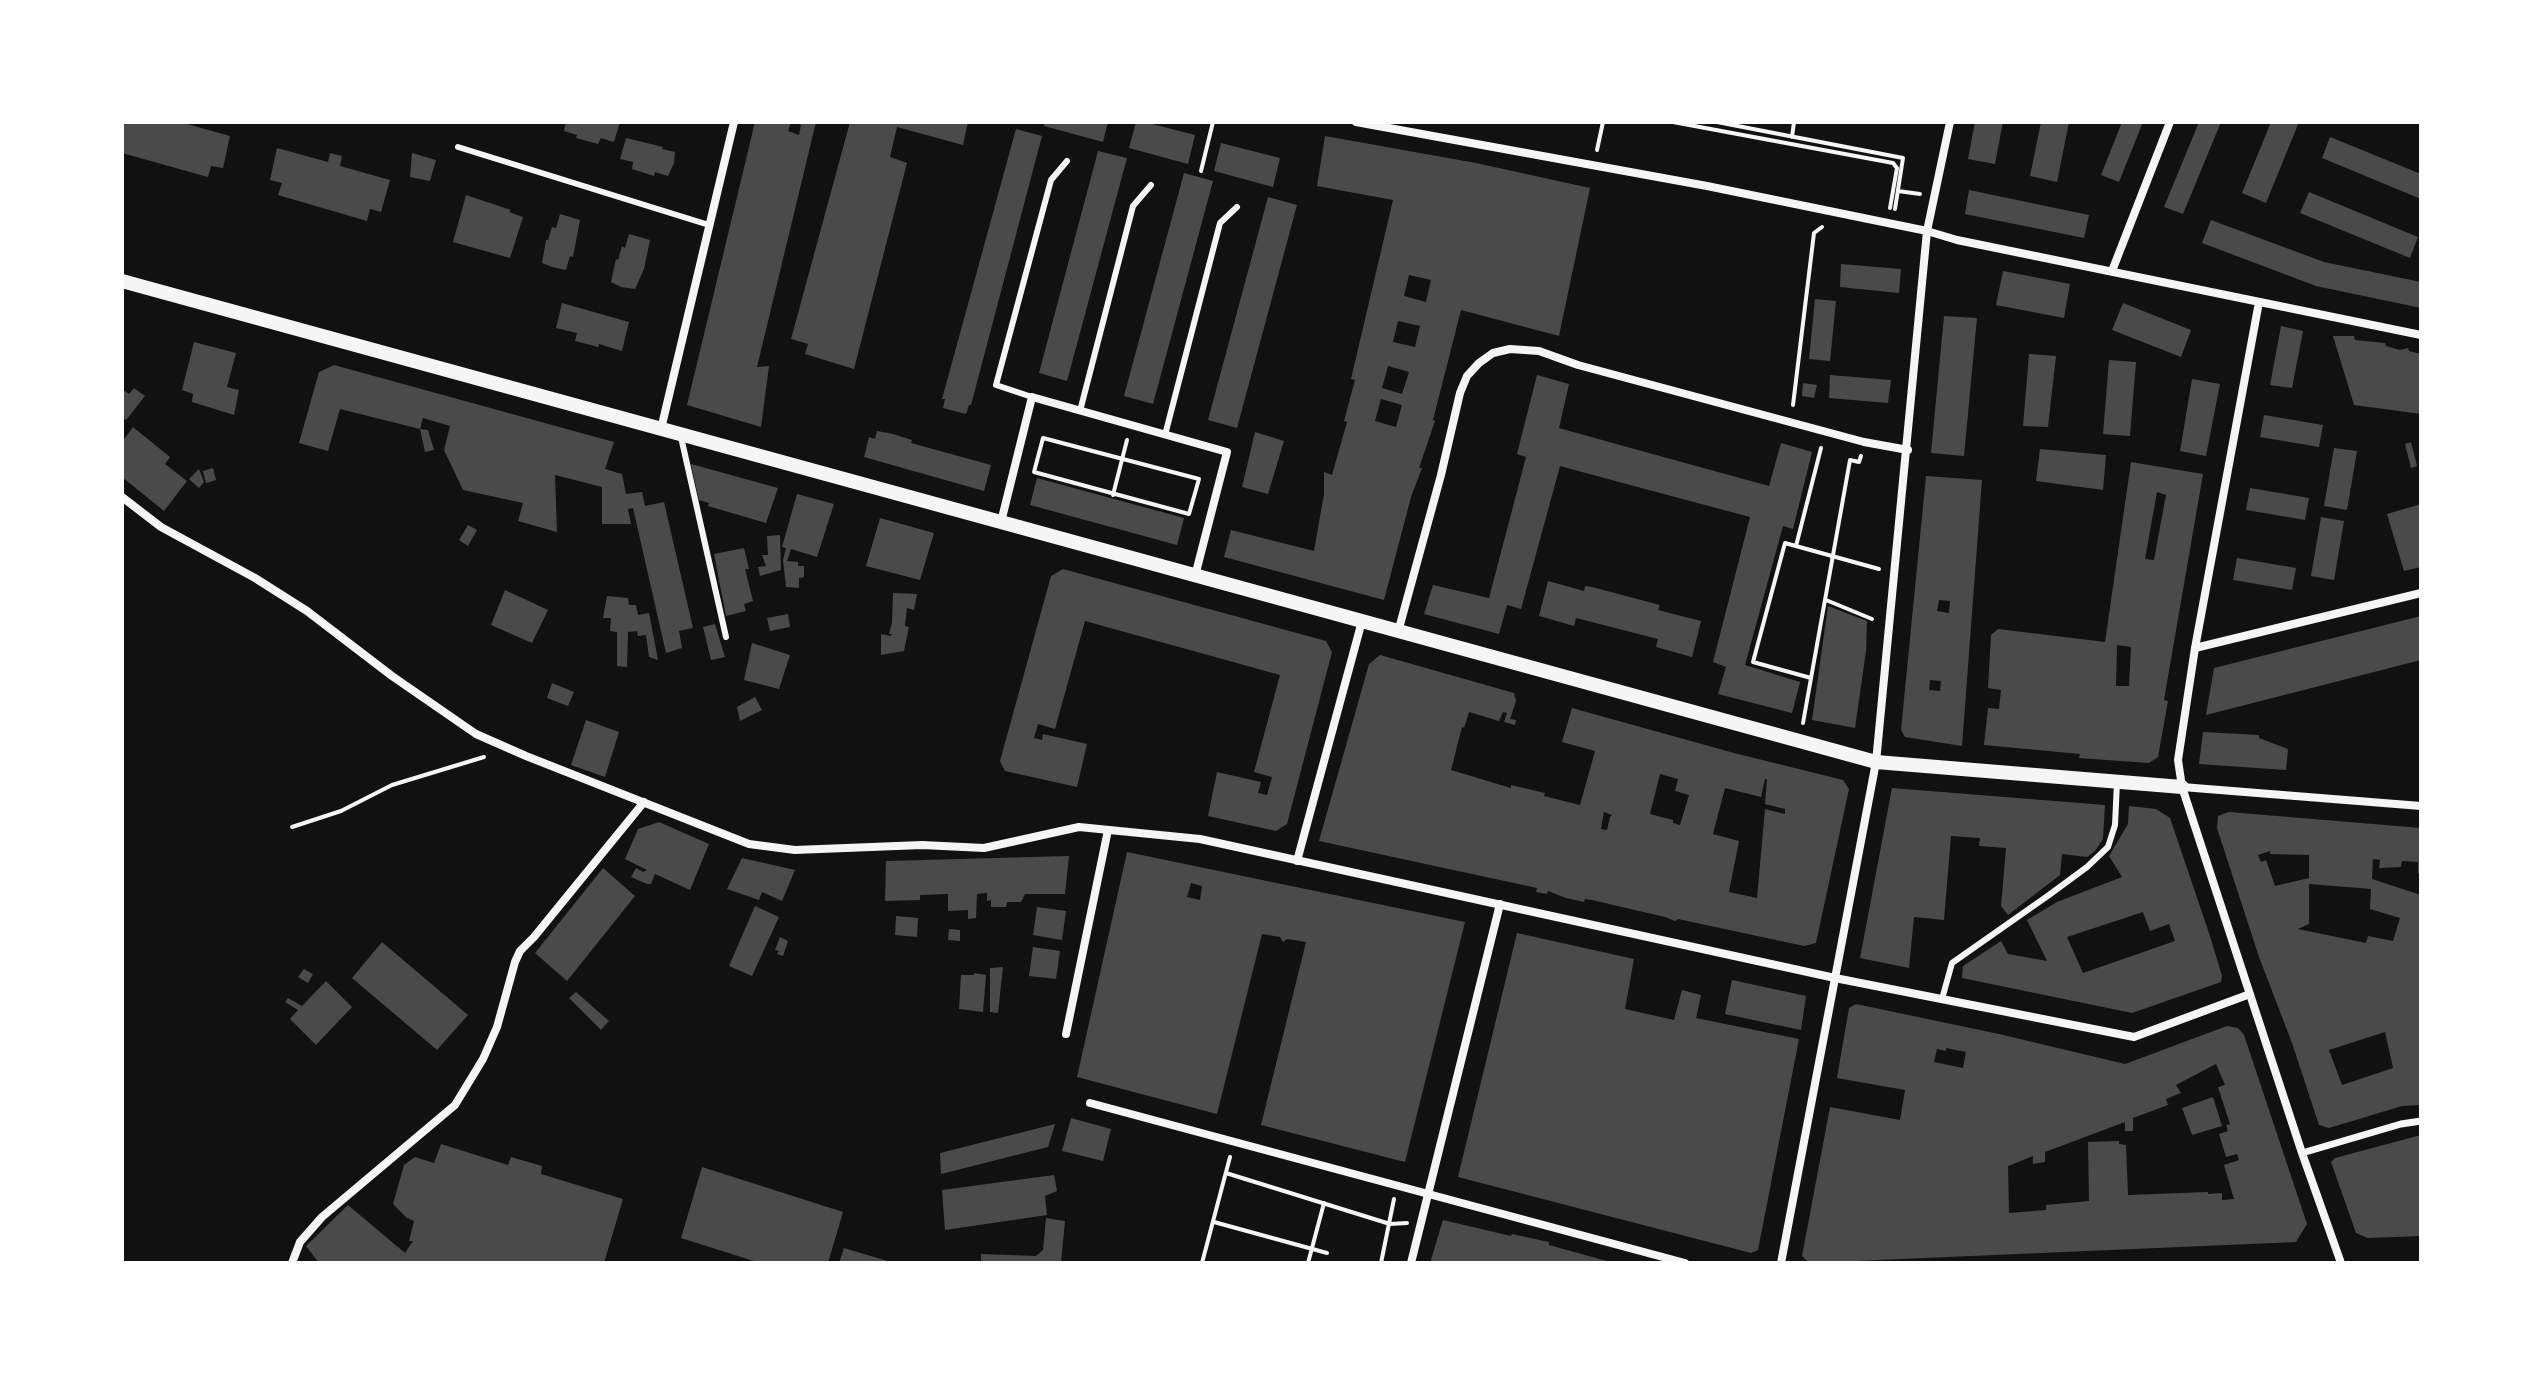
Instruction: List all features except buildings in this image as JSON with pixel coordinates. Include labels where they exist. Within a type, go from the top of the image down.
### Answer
[{"type":"street","points":[[661,429],[734,122]]},
{"type":"street","points":[[1356,122],[1593,164],[1890,223],[1957,240],[2421,335]]},
{"type":"street","points":[[1781,1263],[1876,762],[1927,231],[1950,122]]},
{"type":"street","points":[[2112,271],[2170,122]]},
{"type":"street","points":[[122,281],[1876,762],[2421,806]]},
{"type":"street","points":[[2259,302],[2195,648],[2178,760],[2182,787],[2341,1263]]},
{"type":"street","points":[[1398,632],[1460,393],[1467,376],[1493,353],[1510,349],[1539,351],[1578,365],[1864,442],[1908,450]]},
{"type":"street","points":[[1001,522],[1032,397],[1227,452],[1195,576]]},
{"type":"street","points":[[122,497],[161,527],[255,578],[307,611],[392,676],[476,734],[749,844],[795,850],[922,845],[984,848],[1079,827],[1200,839],[1835,978],[2134,1037],[2250,994]]},
{"type":"street","points":[[2195,648],[2421,593]]},
{"type":"street","points":[[1297,861],[1362,621]]},
{"type":"street","points":[[292,1263],[300,1242],[322,1217],[455,1105],[483,1059],[497,1027],[520,951],[644,802]]},
{"type":"street","points":[[1066,1034],[1108,830]]},
{"type":"street","points":[[1411,1263],[1500,904]]},
{"type":"street","points":[[1090,1103],[1685,1263]]},
{"type":"street","points":[[2302,1153],[2421,1121]]},
{"type":"lane","points":[[458,147],[709,225]]},
{"type":"lane","points":[[1032,397],[996,385],[1051,180],[1067,161]]},
{"type":"lane","points":[[1080,411],[1133,206],[1151,185]]},
{"type":"lane","points":[[1165,435],[1220,223],[1237,207]]},
{"type":"lane","points":[[680,433],[726,637]]},
{"type":"lane","points":[[1942,999],[1952,963],[2087,867],[2108,847],[2115,825],[2117,782]]},
{"type":"path","points":[[1201,171],[1213,122]]},
{"type":"path","points":[[1593,164],[1603,122]]},
{"type":"path","points":[[1673,122],[1893,163],[1897,168],[1890,223]]},
{"type":"path","points":[[1717,122],[1903,158],[1890,223]]},
{"type":"path","points":[[1792,137],[1794,122]]},
{"type":"path","points":[[1791,421],[1814,233],[1824,224]]},
{"type":"path","points":[[1113,495],[1131,426]]},
{"type":"path","points":[[1796,546],[1825,431]]},
{"type":"path","points":[[1043,438],[1199,479],[1189,514],[1113,495],[1034,472],[1043,438]]},
{"type":"path","points":[[1800,741],[1850,460],[1859,462],[1864,442]]},
{"type":"path","points":[[1811,678],[1753,662],[1785,543],[1895,574]]},
{"type":"path","points":[[1826,600],[1889,626]]},
{"type":"path","points":[[292,827],[341,811],[392,785],[498,753],[501,745]]},
{"type":"path","points":[[1202,1263],[1234,1142]]},
{"type":"path","points":[[1226,1173],[1390,1224],[1421,1222]]},
{"type":"path","points":[[1381,1263],[1396,1186]]},
{"type":"path","points":[[1308,1263],[1324,1203]]},
{"type":"path","points":[[1213,1222],[1327,1253]]}]
